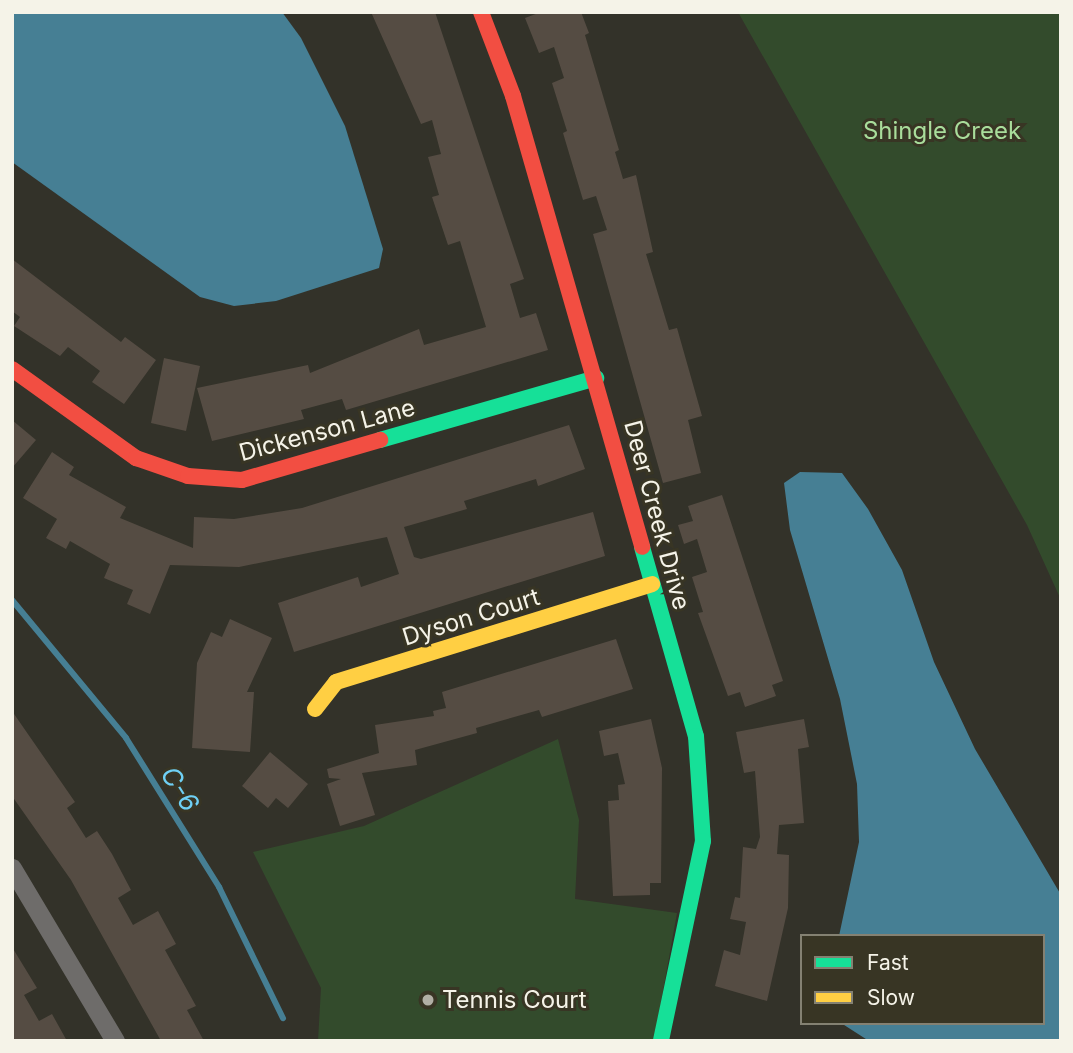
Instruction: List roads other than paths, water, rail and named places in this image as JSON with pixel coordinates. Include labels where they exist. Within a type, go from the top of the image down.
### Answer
[{"type":"street","name":"Deer Creek Drive","points":[[481,12],[513,96],[596,378],[696,736],[703,841],[661,1041]]},
{"type":"street","name":"Dickenson Lane","points":[[12,369],[136,458],[188,476],[242,480],[596,378]]},
{"type":"street","name":"Dyson Court","points":[[315,709],[337,682],[652,584]]},
{"type":"street","points":[[12,868],[115,1041]]},
{"type":"water","points":[[12,12],[282,12],[301,38],[345,126],[383,249],[379,268],[276,301],[234,306],[200,297],[12,162]]},
{"type":"water","points":[[800,472],[842,473],[868,509],[902,570],[934,662],[975,749],[1061,895],[1061,1041],[869,1041],[844,1025],[1045,1025],[1045,934],[839,934],[859,842],[857,784],[840,699],[790,530],[784,483]]},
{"type":"waterway","name":"C-6","points":[[12,600],[126,738],[219,887],[283,1018]]},
{"type":"place","name":"Tennis Court","points":[[428,1000]]},
{"type":"park label","name":"Shingle Creek","points":[[942,131]]}]
